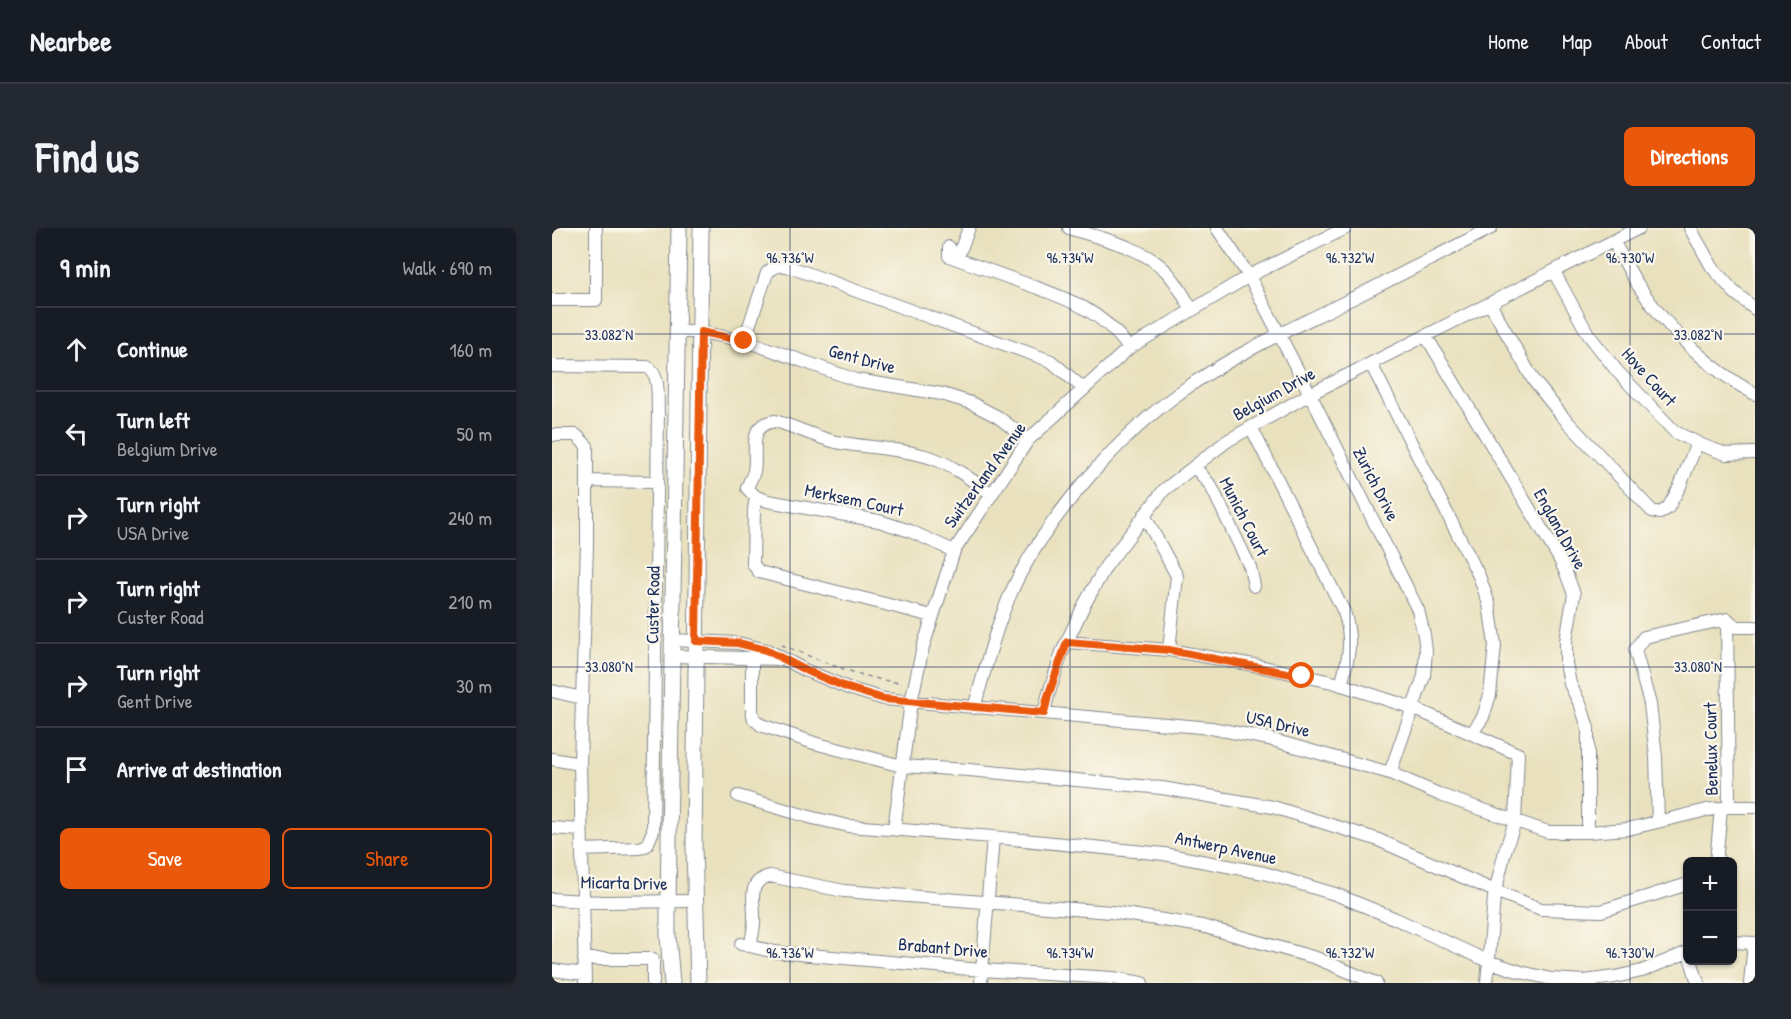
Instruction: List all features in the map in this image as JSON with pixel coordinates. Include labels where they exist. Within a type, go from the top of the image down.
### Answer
[{"type":"main road","name":"Custer Road","points":[[672,983],[668,902],[679,228]]},
{"type":"main road","points":[[698,983],[694,847],[701,228]]},
{"type":"street","points":[[552,300],[596,300],[596,228]]},
{"type":"street","points":[[957,259],[969,228]]},
{"type":"street","points":[[1069,228],[1137,251],[1157,263],[1168,272],[1192,310]]},
{"type":"street","name":"Zurich Drive","points":[[1217,228],[1249,276],[1418,610],[1426,651],[1424,676],[1390,773]]},
{"type":"street","name":"Switzerland Avenue","points":[[894,829],[911,702],[923,647],[954,551],[1028,440],[1129,348],[1249,276],[1346,228]]},
{"type":"street","points":[[974,708],[1003,614],[1020,575],[1071,499],[1100,464],[1148,418],[1191,386],[1279,335],[1491,228]]},
{"type":"street","name":"Belgium Drive","points":[[1044,713],[1067,642],[1084,605],[1106,566],[1164,490],[1227,441],[1310,394],[1639,228]]},
{"type":"street","points":[[1690,228],[1712,267],[1734,292],[1755,309]]},
{"type":"street","points":[[1613,241],[1638,285],[1667,323],[1700,354],[1755,394]]},
{"type":"street","points":[[949,247],[949,256],[1068,298],[1090,310],[1112,326],[1129,348]]},
{"type":"street","points":[[744,341],[766,273],[772,268],[787,266],[1051,361],[1084,389]]},
{"type":"street","name":"Hove Court","points":[[1554,272],[1588,334],[1617,370],[1675,432],[1726,454],[1755,453]]},
{"type":"street","points":[[1490,304],[1534,381],[1563,417],[1652,511],[1660,513],[1668,508],[1680,486],[1697,443]]},
{"type":"street","name":"Gent Drive","points":[[677,332],[701,332],[744,341],[856,380],[942,394],[971,403],[998,417],[1028,440]]},
{"type":"street","name":"England Drive","points":[[1426,336],[1559,558],[1574,594],[1566,641],[1566,663],[1570,684],[1581,706],[1588,728],[1588,832]]},
{"type":"street","points":[[1371,364],[1479,576],[1489,604],[1495,645],[1490,695],[1483,717],[1472,733]]},
{"type":"street","points":[[552,366],[647,367],[655,373],[656,380],[653,831],[647,845],[640,848],[582,850]]},
{"type":"street","points":[[932,616],[759,572],[753,564],[756,497],[747,488],[754,472],[756,432],[760,425],[775,421],[836,442],[933,458],[967,476],[992,494]]},
{"type":"street","points":[[1251,427],[1344,612],[1349,628],[1350,644],[1341,685]]},
{"type":"street","points":[[552,435],[576,435],[587,446],[587,544],[580,764],[585,978],[552,970]]},
{"type":"street","name":"Munich Court","points":[[1195,467],[1211,486],[1250,567],[1254,586]]},
{"type":"street","points":[[587,481],[657,482]]},
{"type":"street","name":"Merksem Court","points":[[756,497],[879,521],[910,531],[954,551]]},
{"type":"street","points":[[1144,515],[1177,576],[1169,650]]},
{"type":"street","points":[[1658,822],[1656,757],[1650,704],[1635,650],[1644,638],[1726,619],[1736,627],[1755,627]]},
{"type":"street","name":"Benelux Court","points":[[1717,857],[1725,808],[1726,619]]},
{"type":"street","points":[[1067,642],[1169,650],[1259,666],[1341,685],[1413,708],[1518,754],[1515,822],[1495,891],[1488,983]]},
{"type":"street","name":"USA Drive","points":[[672,648],[696,648],[738,643],[766,650],[848,688],[884,699],[1211,728],[1269,739],[1390,773],[1443,796],[1548,832],[1628,829],[1707,810],[1755,807]]},
{"type":"street","name":"USA Drive","points":[[696,648],[752,658],[786,660]]},
{"type":"street","points":[[752,658],[752,711],[754,719],[761,725],[814,743],[902,766],[1162,788],[1273,807],[1376,839],[1541,909],[1601,911],[1683,886]]},
{"type":"street","points":[[552,691],[582,698]]},
{"type":"street","points":[[552,759],[580,764]]},
{"type":"street","name":"Antwerp Avenue","points":[[738,796],[813,819],[849,826],[1164,854],[1264,873],[1335,894],[1396,919],[1490,963],[1551,979],[1584,981],[1615,977],[1642,971],[1683,954]]},
{"type":"street","points":[[552,828],[581,830]]},
{"type":"street","points":[[981,983],[993,837]]},
{"type":"street","name":"Brabant Drive","points":[[988,902],[844,891],[770,876],[761,878],[755,886],[753,894],[755,919],[745,945],[775,952],[982,970],[1113,978],[1142,983]]},
{"type":"street","name":"Micarta Drive","points":[[552,899],[582,902],[696,901]]},
{"type":"street","points":[[988,902],[1111,912],[1202,926],[1316,958],[1376,983]]},
{"type":"street","points":[[1737,942],[1754,943],[1750,983]]},
{"type":"street","points":[[584,960],[653,959],[653,983]]},
{"type":"street","points":[[1693,965],[1698,983]]},
{"type":"path","points":[[779,643],[834,666],[879,680],[915,685]]},
{"type":"route","points":[[744,341],[701,332],[696,641],[738,643],[766,650],[848,688],[884,699],[1044,713],[1067,642],[1169,650],[1302,676]]}]
